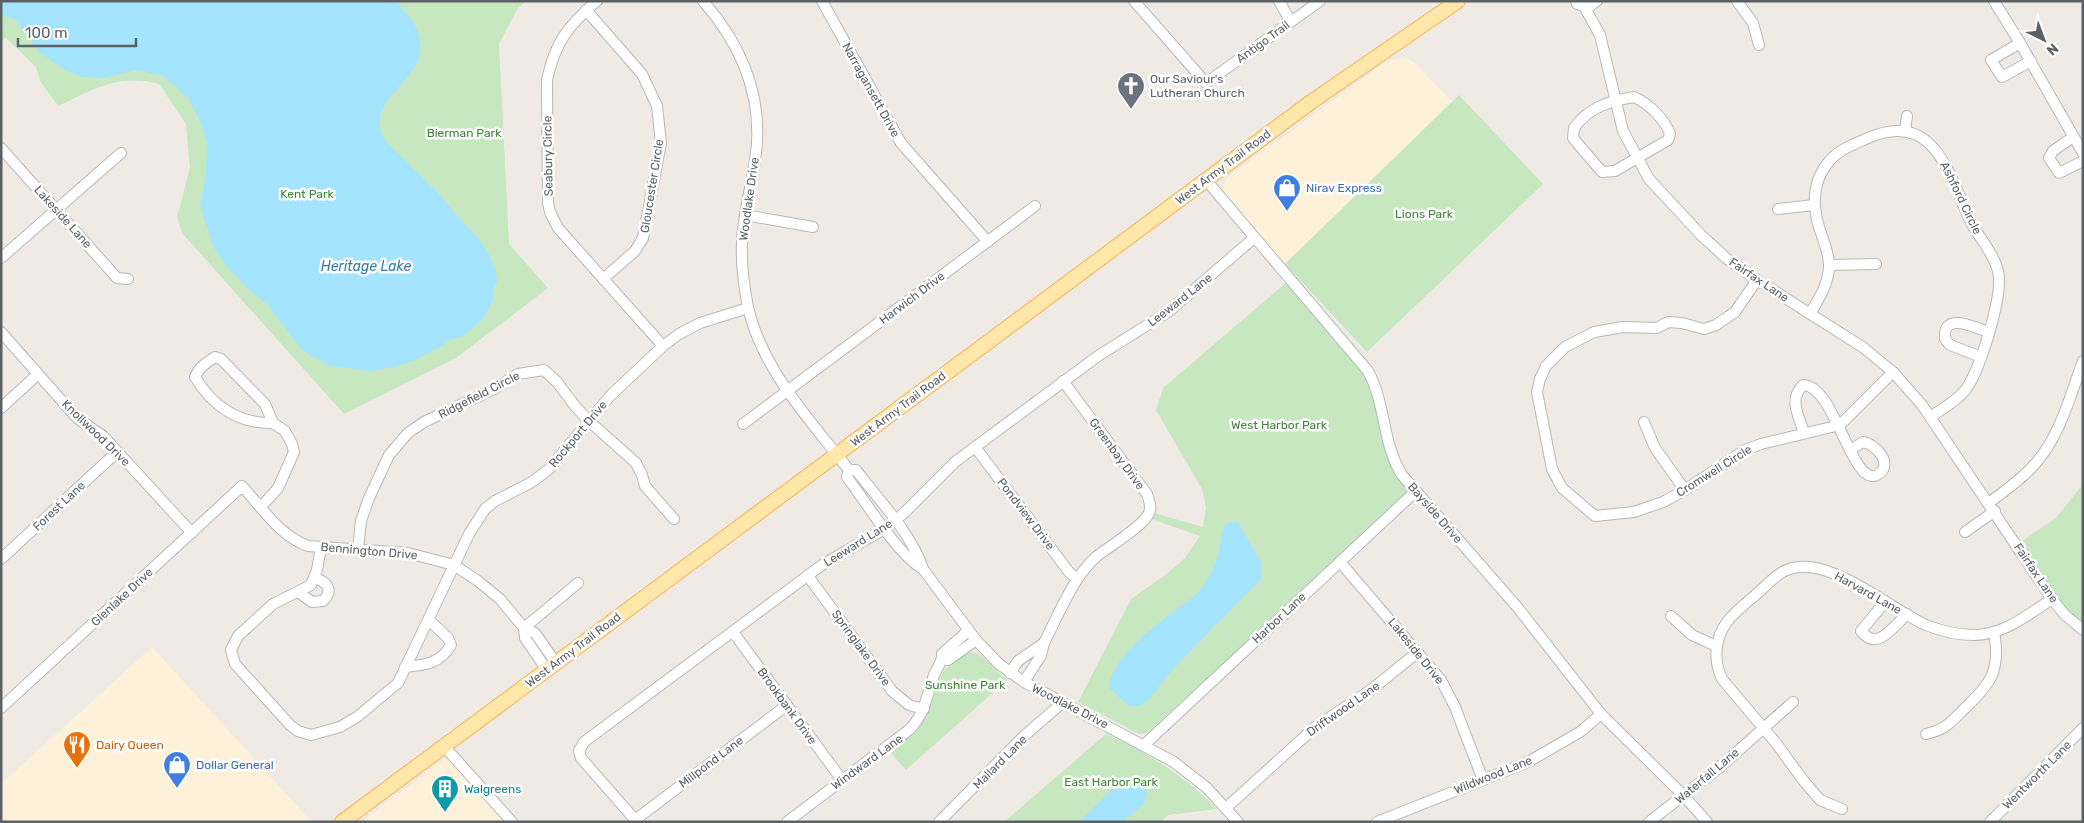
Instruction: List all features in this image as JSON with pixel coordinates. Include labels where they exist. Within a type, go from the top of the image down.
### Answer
[{"type":"main road","name":"West Army Trail Road","points":[[342,822],[1331,88],[1458,1]]},
{"type":"street","name":"Seabury Circle","points":[[597,1],[562,36],[550,63],[547,80],[548,192],[550,212],[553,221],[663,346]]},
{"type":"street","name":"Woodlake Drive","points":[[703,1],[734,42],[745,66],[752,92],[757,143],[742,243],[742,267],[748,308],[763,350],[788,391],[849,470]]},
{"type":"street","name":"Narragansett Drive","points":[[822,1],[898,138],[988,242]]},
{"type":"street","name":"Antigo Trail","points":[[1134,1],[1206,83],[1320,1]]},
{"type":"street","points":[[1279,1],[1291,22]]},
{"type":"street","points":[[1583,4],[1598,1]]},
{"type":"street","points":[[1737,1],[1752,23],[1759,45]]},
{"type":"street","points":[[1994,1],[2031,61],[2083,153]]},
{"type":"street","name":"Fairfax Lane","points":[[1583,4],[1600,35],[1623,131],[1636,158],[1658,190],[1726,258],[1864,348],[1894,372],[1930,417],[2052,599],[2083,630]]},
{"type":"street","name":"Gloucester Circle","points":[[586,10],[646,81],[657,106],[660,128],[661,143],[644,238],[635,251],[604,279]]},
{"type":"street","points":[[2020,43],[1991,60],[2002,77],[2031,61]]},
{"type":"street","points":[[1634,97],[1644,102],[1668,127],[1670,134],[1665,144],[1636,158],[1616,171],[1602,172],[1574,138],[1574,128],[1594,108],[1616,100],[1634,97]]},
{"type":"street","points":[[1810,314],[1824,289],[1829,265],[1827,251],[1816,221],[1814,205],[1817,184],[1826,165],[1836,154],[1874,135],[1890,131],[1905,131],[1906,116]]},
{"type":"street","name":"Ashford Circle","points":[[1905,131],[1926,140],[1942,157],[1971,223],[1994,260],[1998,272],[2000,291],[1973,378],[1955,400],[1930,417]]},
{"type":"street","points":[[2074,137],[2053,151],[2050,158],[2051,161],[2059,173],[2083,161]]},
{"type":"street","name":"Lakeside Lane","points":[[1,148],[117,278],[128,279]]},
{"type":"street","points":[[1,258],[121,153]]},
{"type":"street","name":"Bayside Drive","points":[[1206,180],[1368,371],[1379,396],[1391,454],[1402,475],[1518,608],[1602,714],[1684,796],[1706,822]]},
{"type":"street","points":[[1778,209],[1814,205]]},
{"type":"street","name":"Harwich Drive","points":[[743,424],[1035,206]]},
{"type":"street","points":[[745,215],[813,227]]},
{"type":"street","name":"Leeward Lane","points":[[636,821],[581,758],[580,746],[808,576],[832,559],[884,528],[955,462],[1098,356],[1168,312],[1254,238]]},
{"type":"street","points":[[1829,265],[1876,264]]},
{"type":"street","name":"Cromwell Circle","points":[[1758,280],[1735,312],[1716,325],[1704,329],[1682,323],[1668,322],[1657,328],[1622,327],[1594,332],[1572,342],[1556,354],[1546,366],[1537,392],[1554,476],[1565,492],[1594,516],[1634,512],[1663,502],[1685,490],[1745,450],[1761,444],[1840,425]]},
{"type":"street","name":"Rockport Drive","points":[[315,578],[311,585],[273,604],[238,636],[231,650],[235,664],[270,702],[298,731],[311,735],[340,727],[357,717],[398,683],[474,524],[485,509],[495,500],[544,474],[610,396],[663,346],[700,323],[748,308]]},
{"type":"street","points":[[1981,357],[1950,345],[1945,339],[1946,330],[1948,326],[1957,322],[1988,332]]},
{"type":"street","name":"Knollwood Drive","points":[[1,332],[77,418],[103,436],[192,533]]},
{"type":"street","points":[[261,507],[278,488],[294,452],[288,435],[273,423],[265,404],[221,359],[215,357],[204,364],[195,377],[208,395],[224,409],[255,423],[273,423]]},
{"type":"street","points":[[1965,532],[2024,475],[2045,451],[2057,429],[2083,361]]},
{"type":"street","name":"Ridgefield Circle","points":[[358,549],[361,521],[386,459],[398,442],[421,424],[494,389],[522,372],[544,370],[557,382],[575,406],[636,463],[642,474],[645,486],[674,519]]},
{"type":"street","points":[[1840,425],[1894,372]]},
{"type":"street","points":[[1,408],[38,374]]},
{"type":"street","name":"Greenbay Drive","points":[[1024,682],[1041,655],[1044,643],[1077,580],[1095,558],[1141,523],[1149,512],[1150,506],[1146,494],[1063,381]]},
{"type":"street","points":[[1804,434],[1794,399],[1796,392],[1802,385],[1809,385],[1815,390],[1840,425],[1850,450]]},
{"type":"street","points":[[1644,422],[1655,448],[1685,490]]},
{"type":"street","name":"Pondview Drive","points":[[976,447],[1069,572],[1077,580]]},
{"type":"street","name":"Forest Lane","points":[[1,560],[117,452]]},
{"type":"street","name":"Woodlake Drive","points":[[849,470],[856,470],[894,520],[919,559],[923,569],[994,661],[1024,682],[1144,745],[1183,769],[1202,784],[1238,822]]},
{"type":"street","name":"Woodlake Drive","points":[[849,470],[847,477],[884,528],[913,563],[923,569]]},
{"type":"street","name":"Bennington Drive","points":[[242,486],[289,536],[308,546],[408,552],[454,565],[493,593],[524,628],[535,634],[552,666]]},
{"type":"street","name":"Glenlake Drive","points":[[1,708],[242,486]]},
{"type":"street","name":"Harbor Lane","points":[[1144,745],[1416,491]]},
{"type":"street","points":[[298,592],[312,602],[323,601],[327,597],[329,587],[326,583],[315,578],[321,547]]},
{"type":"street","name":"Lakeside Drive","points":[[1340,562],[1436,673],[1448,694],[1483,780]]},
{"type":"street","name":"Harvard Lane","points":[[1716,646],[1729,619],[1786,570],[1806,566],[1826,569],[1907,614],[1942,631],[1975,635],[1994,632],[2015,623],[2052,599]]},
{"type":"street","name":"Springlake Drive","points":[[808,576],[892,691],[909,705],[924,709]]},
{"type":"street","points":[[524,628],[578,583]]},
{"type":"street","points":[[1885,602],[1861,631],[1867,638],[1874,640],[1881,638],[1907,614]]},
{"type":"street","points":[[1671,616],[1692,634],[1716,646],[1717,668],[1722,679],[1764,728],[1820,800],[1842,809]]},
{"type":"street","points":[[405,667],[430,664],[446,652],[451,644],[448,638],[429,620]]},
{"type":"street","name":"Windward Lane","points":[[787,822],[904,735],[917,722],[924,709],[934,674],[942,660],[942,654],[969,630]]},
{"type":"street","name":"Brookbank Drive","points":[[733,632],[842,780]]},
{"type":"street","points":[[1926,734],[1943,729],[1986,688],[1996,666],[1997,647],[1994,632]]},
{"type":"street","points":[[942,660],[948,660],[976,640]]},
{"type":"street","name":"Greenbay Drive","points":[[1010,673],[1018,661],[1044,643]]},
{"type":"street","name":"Driftwood Lane","points":[[1226,808],[1314,728],[1371,690],[1418,652]]},
{"type":"street","points":[[1764,728],[1793,702]]},
{"type":"street","name":"Mallard Lane","points":[[939,822],[1024,736],[1062,703]]},
{"type":"street","name":"Millpond Lane","points":[[636,821],[787,705]]},
{"type":"street","name":"Wildwood Lane","points":[[1377,822],[1548,752],[1580,732],[1602,714]]},
{"type":"street","name":"Waterfall Lane","points":[[1650,822],[1684,796],[1764,728]]},
{"type":"street","name":"Wentworth Lane","points":[[1990,822],[2083,728]]},
{"type":"street","points":[[444,746],[512,822]]},
{"type":"shaded area","points":[[1400,58],[1414,62],[1452,102],[1285,264],[1227,198],[1223,191],[1225,182],[1229,176],[1386,62]]},
{"type":"shaded area","points":[[152,647],[312,822],[1,822],[1,784]]},
{"type":"shaded area","points":[[449,756],[507,822],[361,822]]},
{"type":"green space","name":"Heritage Lake","points":[[1,1],[526,1],[518,8],[499,44],[509,244],[548,288],[456,358],[344,414],[182,233],[177,217],[190,167],[186,124],[159,84],[131,80],[107,84],[58,106],[40,81],[36,67],[6,38],[1,41]]},
{"type":"green space","name":"Lions Park","points":[[1459,95],[1543,184],[1367,352],[1285,264]]},
{"type":"green space","name":"West Harbor Park","points":[[1287,282],[1361,367],[1371,384],[1389,459],[1408,490],[1407,494],[1147,733],[1139,734],[1078,702],[1131,599],[1164,576],[1185,558],[1200,536],[1151,519],[1154,513],[1203,527],[1206,508],[1202,489],[1156,410],[1163,388]]},
{"type":"green space","points":[[2083,484],[2083,626],[2054,598],[2019,543],[2056,518]]},
{"type":"green space","name":"Sunshine Park","points":[[971,652],[979,654],[1007,680],[906,770],[890,752],[913,733],[924,719],[929,711],[943,673],[957,659]]},
{"type":"green space","name":"East Harbor Park","points":[[1106,734],[1165,766],[1192,786],[1217,809],[1168,815],[1161,822],[1004,822]]},
{"type":"water","name":"Heritage Lake","points":[[1,1],[396,1],[413,22],[420,42],[419,58],[382,111],[380,125],[386,142],[442,197],[476,236],[488,253],[496,271],[497,283],[493,288],[494,298],[484,318],[461,337],[447,340],[442,346],[413,361],[394,367],[371,371],[329,366],[309,355],[296,343],[266,303],[247,288],[227,267],[213,246],[200,206],[206,175],[207,144],[201,123],[188,98],[163,76],[137,70],[103,78],[83,77],[66,71],[40,53],[15,19],[1,15]]},
{"type":"water","points":[[1228,522],[1238,522],[1262,564],[1261,579],[1173,669],[1150,698],[1140,706],[1129,706],[1109,688],[1112,675],[1120,662],[1144,636],[1201,589],[1216,563],[1222,532]]},
{"type":"water","points":[[1126,776],[1147,790],[1144,804],[1122,822],[1079,822]]},
{"type":"place","name":"Our Saviour's Lutheran Church","points":[[1131,110]]},
{"type":"place","name":"Nirav Express","points":[[1287,212]]},
{"type":"place","name":"Dairy Queen","points":[[77,769]]},
{"type":"place","name":"Dollar General","points":[[177,789]]},
{"type":"place","name":"Walgreens","points":[[445,813]]},
{"type":"park label","name":"Bierman Park","points":[[464,133]]},
{"type":"park label","name":"Kent Park","points":[[307,194]]}]
